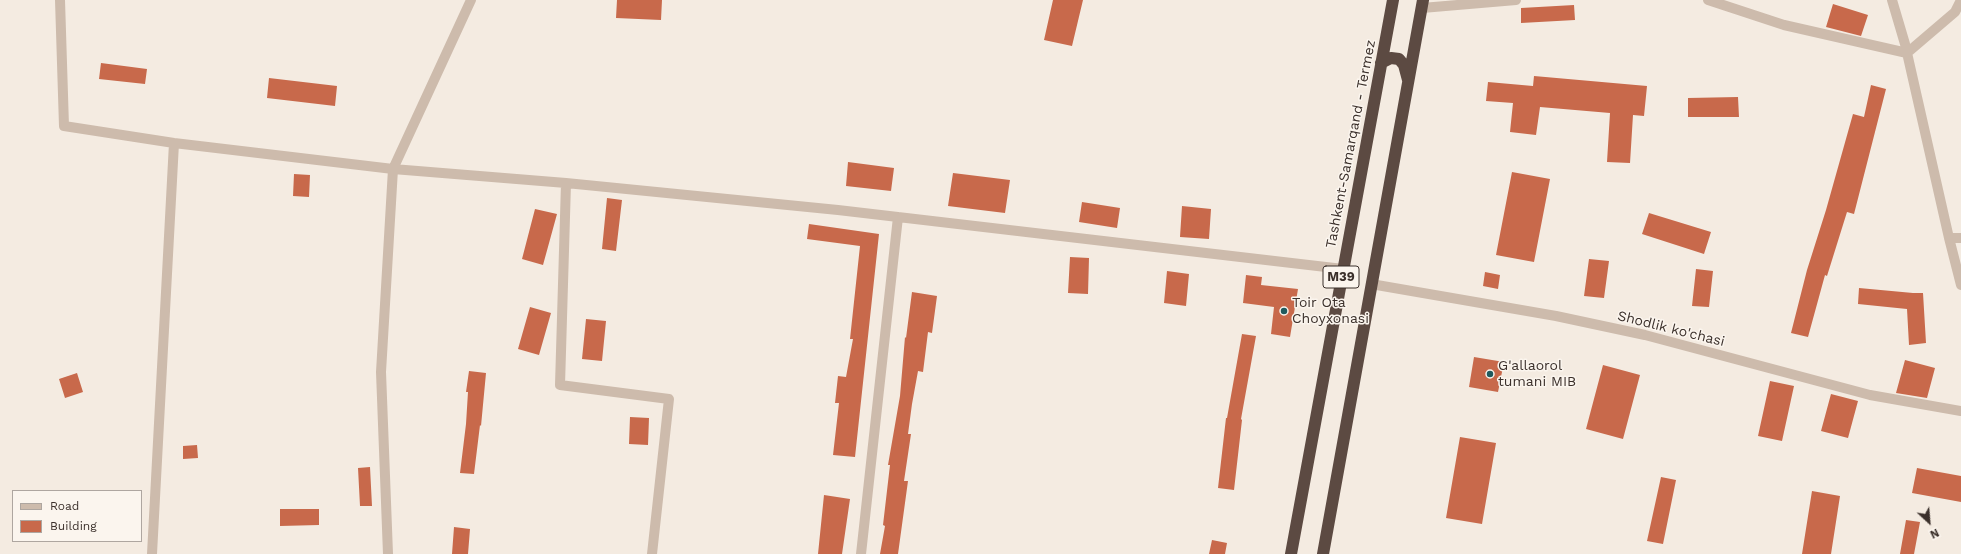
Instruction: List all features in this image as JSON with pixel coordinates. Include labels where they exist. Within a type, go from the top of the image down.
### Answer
[{"type":"highway","name":"Tashkent-Samarqand - Termez","points":[[1291,554],[1342,269],[1393,0]]},
{"type":"highway","name":"M39","points":[[1322,554],[1422,4]]},
{"type":"highway","points":[[1381,63],[1391,58],[1399,59],[1404,65],[1408,84]]},
{"type":"street","points":[[60,0],[64,126],[174,143],[393,169],[566,183],[898,217],[1342,269]]},
{"type":"street","points":[[388,554],[381,372],[393,169],[471,0]]},
{"type":"street","points":[[1422,4],[1516,0]]},
{"type":"street","points":[[1708,0],[1784,25],[1907,53]]},
{"type":"street","points":[[1892,0],[1907,53],[1961,285]]},
{"type":"street","points":[[1907,53],[1955,12],[1961,0]]},
{"type":"street","points":[[152,554],[174,143]]},
{"type":"street","points":[[566,183],[560,386],[669,399],[652,554]]},
{"type":"street","points":[[861,554],[898,217]]},
{"type":"street","points":[[1949,238],[1961,238]]},
{"type":"street","name":"Shodlik ko'chasi","points":[[1371,284],[1556,316],[1645,335],[1870,395],[1961,410]]},
{"type":"building","points":[[617,0],[662,0],[661,20],[616,18]]},
{"type":"building","points":[[1053,0],[1083,0],[1072,46],[1044,40]]},
{"type":"building","points":[[1833,4],[1868,15],[1861,36],[1826,27]]},
{"type":"building","points":[[1574,5],[1575,20],[1521,23],[1521,8]]},
{"type":"building","points":[[101,63],[147,69],[145,84],[99,79]]},
{"type":"building","points":[[1534,76],[1647,86],[1644,116],[1633,115],[1630,163],[1607,162],[1610,113],[1540,107],[1536,135],[1510,132],[1513,103],[1486,101],[1488,82],[1533,86]]},
{"type":"building","points":[[269,78],[337,86],[335,106],[267,98]]},
{"type":"building","points":[[1871,85],[1886,89],[1854,214],[1847,212],[1827,276],[1825,275],[1808,337],[1791,333],[1807,270],[1826,210],[1853,114],[1864,117]]},
{"type":"building","points":[[1738,97],[1739,117],[1688,117],[1688,98]]},
{"type":"building","points":[[848,162],[894,168],[891,191],[846,186]]},
{"type":"building","points":[[1512,172],[1550,179],[1534,262],[1496,255]]},
{"type":"building","points":[[953,173],[1010,180],[1005,213],[948,206]]},
{"type":"building","points":[[294,174],[310,175],[309,197],[293,196]]},
{"type":"building","points":[[607,198],[622,200],[616,251],[602,249]]},
{"type":"building","points":[[1082,202],[1120,208],[1117,228],[1079,222]]},
{"type":"building","points":[[1182,206],[1211,209],[1209,239],[1180,237]]},
{"type":"building","points":[[535,209],[557,214],[543,265],[522,259]]},
{"type":"building","points":[[1649,213],[1711,232],[1704,254],[1642,234]]},
{"type":"building","points":[[809,224],[879,234],[855,457],[833,455],[839,403],[835,403],[838,376],[846,377],[853,339],[850,339],[860,246],[807,239]]},
{"type":"building","points":[[1070,257],[1089,258],[1088,294],[1068,293]]},
{"type":"building","points":[[1589,259],[1609,261],[1604,298],[1584,296]]},
{"type":"building","points":[[1696,269],[1713,271],[1709,307],[1692,306]]},
{"type":"building","points":[[1167,271],[1189,274],[1186,306],[1164,303]]},
{"type":"building","points":[[1485,272],[1500,275],[1498,289],[1483,286]]},
{"type":"building","points":[[1246,275],[1262,277],[1261,285],[1298,289],[1290,337],[1271,334],[1274,307],[1243,303]]},
{"type":"building","points":[[1859,288],[1923,293],[1926,343],[1909,345],[1907,309],[1858,304]]},
{"type":"building","points":[[912,292],[937,296],[932,333],[928,332],[923,372],[918,371],[912,404],[908,434],[911,434],[904,481],[908,481],[898,554],[880,554],[885,526],[883,525],[890,465],[888,465],[900,396],[905,337],[906,338]]},
{"type":"building","points":[[530,307],[551,313],[539,355],[518,349]]},
{"type":"building","points":[[586,319],[606,321],[602,361],[582,359]]},
{"type":"building","points":[[1242,334],[1256,336],[1241,419],[1234,490],[1218,488],[1226,418]]},
{"type":"building","points":[[1474,357],[1504,362],[1498,392],[1469,387]]},
{"type":"building","points":[[1905,360],[1935,368],[1927,398],[1896,393]]},
{"type":"building","points":[[1603,365],[1640,375],[1623,439],[1586,429]]},
{"type":"building","points":[[469,371],[486,373],[481,426],[480,425],[474,474],[460,473],[466,424],[468,392],[466,392]]},
{"type":"building","points":[[77,373],[83,392],[65,398],[59,379]]},
{"type":"building","points":[[1770,381],[1794,386],[1782,441],[1758,436]]},
{"type":"building","points":[[1831,394],[1858,401],[1848,438],[1821,431]]},
{"type":"building","points":[[630,417],[649,418],[648,445],[629,444]]},
{"type":"building","points":[[1460,437],[1496,443],[1482,524],[1446,518]]},
{"type":"building","points":[[197,445],[198,458],[183,459],[183,446]]},
{"type":"building","points":[[370,467],[372,506],[360,506],[358,468]]},
{"type":"building","points":[[1917,468],[1961,476],[1961,502],[1912,493]]},
{"type":"building","points":[[1661,477],[1676,480],[1663,544],[1647,541]]},
{"type":"building","points":[[1812,491],[1840,496],[1831,554],[1802,554]]},
{"type":"building","points":[[824,495],[850,499],[842,554],[818,554]]},
{"type":"building","points":[[280,509],[319,509],[319,525],[280,526]]},
{"type":"building","points":[[1906,520],[1920,522],[1914,554],[1900,554]]},
{"type":"building","points":[[454,527],[470,529],[468,554],[452,554]]},
{"type":"building","points":[[1212,540],[1227,543],[1225,554],[1209,554]]},
{"type":"place","name":"Toir Ota Choyxonasi","points":[[1284,311]]},
{"type":"place","name":"G'allaorol tumani MIB","points":[[1490,374]]}]
